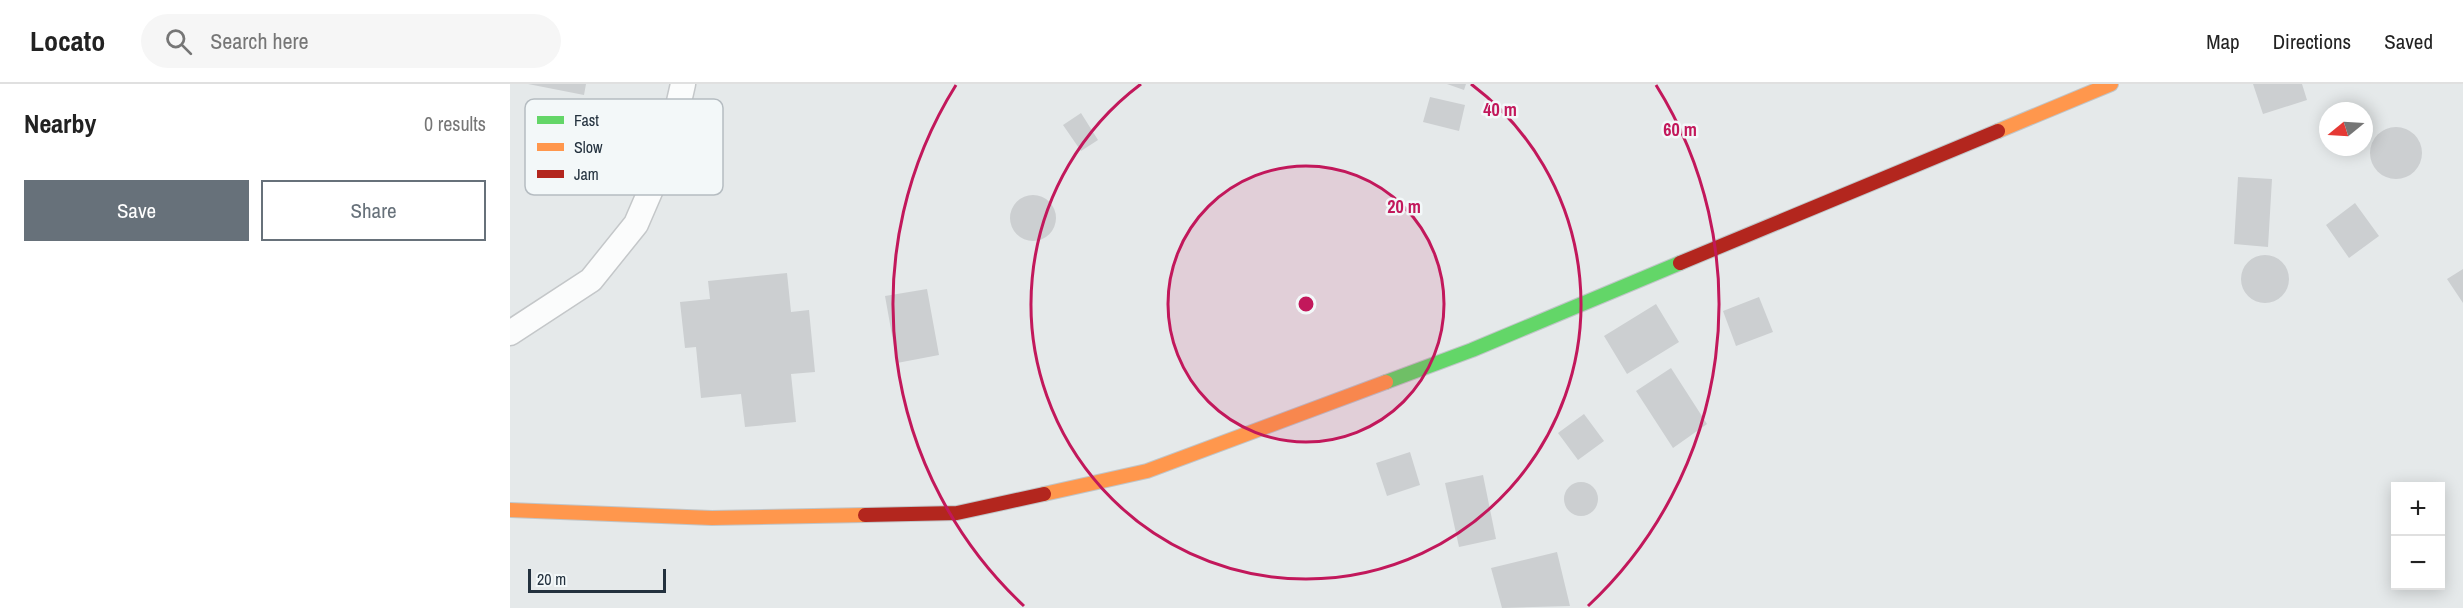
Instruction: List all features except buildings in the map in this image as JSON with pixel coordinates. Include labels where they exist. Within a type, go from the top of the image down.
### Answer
[{"type":"street","points":[[510,510],[712,518],[957,513],[1148,471],[1472,350],[2111,84]]},
{"type":"lane","points":[[680,99],[683,84]]},
{"type":"lane","points":[[510,333],[591,280],[636,224],[649,195]]},
{"type":"traffic: fast","points":[[1386,382],[1472,350],[1680,263]]},
{"type":"traffic: slow","points":[[1998,131],[2111,84]]},
{"type":"traffic: slow","points":[[1044,494],[1147,471],[1386,382]]},
{"type":"traffic: slow","points":[[510,510],[712,518],[865,515]]},
{"type":"traffic: jam","points":[[1680,263],[1998,131]]},
{"type":"traffic: jam","points":[[865,515],[957,513],[1044,494]]}]
